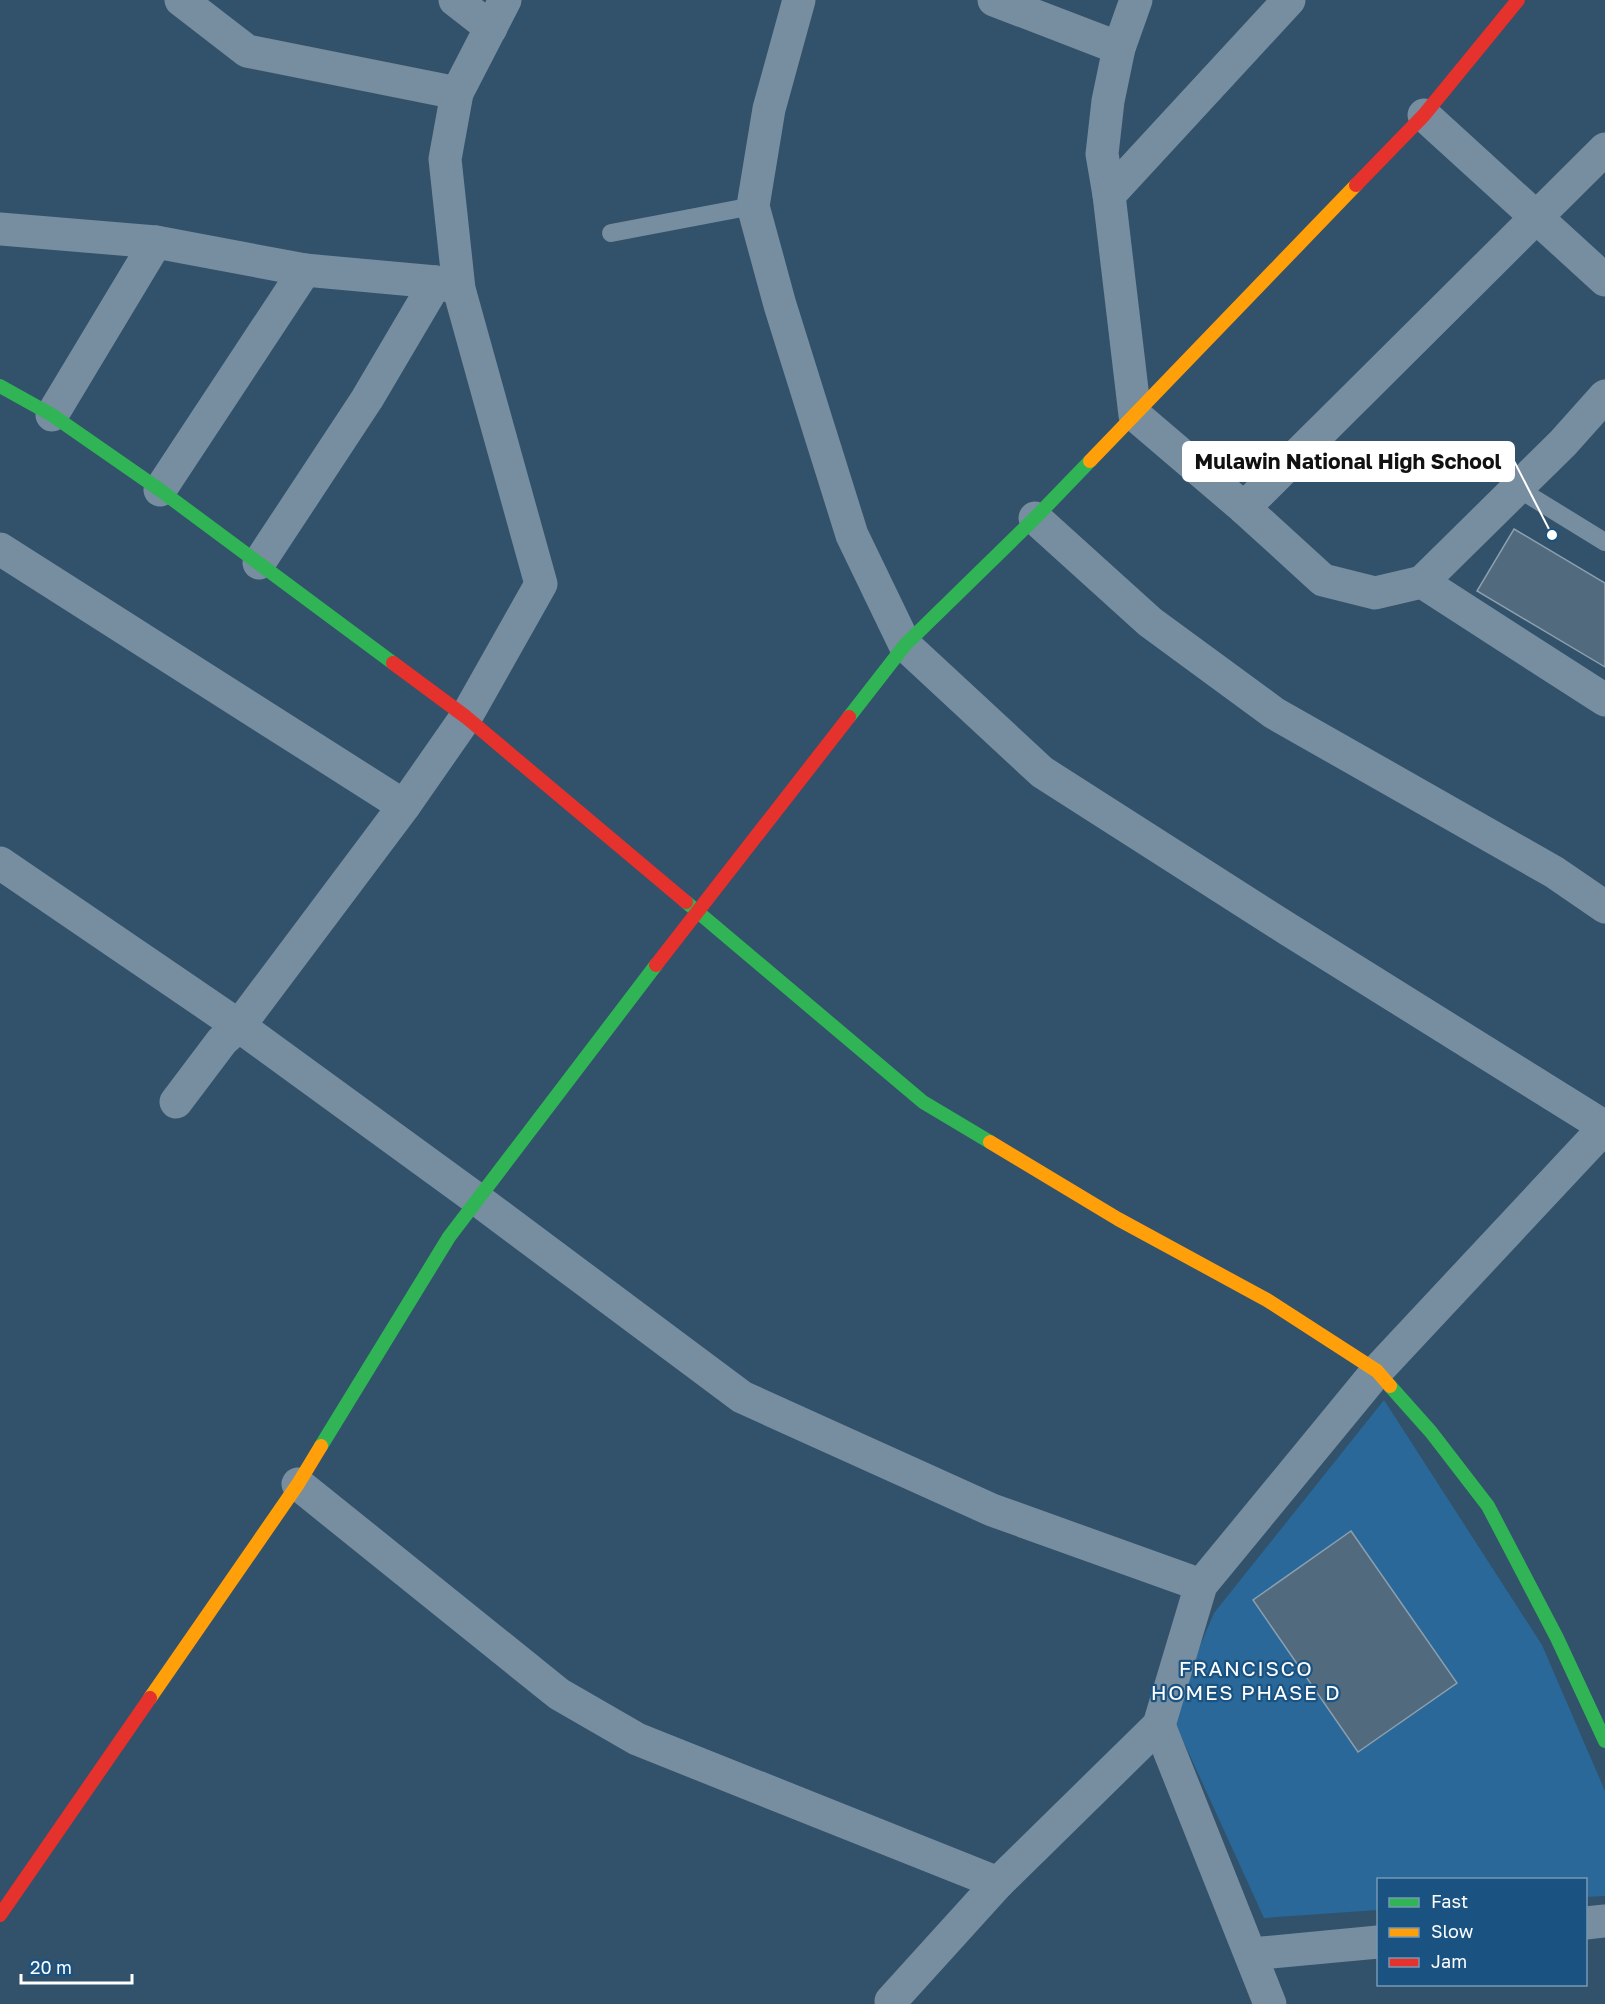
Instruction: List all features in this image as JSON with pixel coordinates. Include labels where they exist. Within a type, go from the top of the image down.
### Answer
[{"type":"street","points":[[181,0],[247,51],[457,93]]},
{"type":"street","points":[[176,1102],[222,1041],[239,1026],[404,806],[466,717],[541,584],[447,286],[446,159],[457,93],[498,14],[455,0]]},
{"type":"street","points":[[799,0],[769,109],[753,206],[780,305],[852,535],[905,645],[1042,772],[1605,1127],[1377,1371],[1201,1585],[1159,1725],[998,1883],[891,2001]]},
{"type":"street","points":[[994,0],[1119,48]]},
{"type":"street","points":[[1136,0],[1119,48],[1107,101],[1102,154],[1109,195],[1135,415],[1244,508],[1323,580],[1375,593],[1422,582],[1563,443],[1605,396]]},
{"type":"street","points":[[1109,195],[1289,0]]},
{"type":"street","points":[[0,1915],[298,1484],[449,1236],[905,645],[1035,518],[1424,115],[1518,0]]},
{"type":"street","points":[[1424,115],[1605,280]]},
{"type":"street","points":[[1244,508],[1605,149]]},
{"type":"street","points":[[0,229],[156,242],[305,270],[447,286]]},
{"type":"street","points":[[52,415],[156,242]]},
{"type":"street","points":[[160,490],[305,270]]},
{"type":"street","points":[[259,563],[367,399],[447,286]]},
{"type":"street","points":[[0,386],[52,415],[160,490],[466,717],[923,1102],[1118,1219],[1267,1300],[1377,1371],[1431,1432],[1488,1506],[1557,1638],[1605,1741]]},
{"type":"street","points":[[1035,518],[1150,622],[1274,713],[1554,872],[1605,907]]},
{"type":"street","points":[[0,549],[404,806]]},
{"type":"street","points":[[1422,582],[1605,700]]},
{"type":"street","points":[[0,863],[239,1026],[478,1200],[742,1397],[992,1510],[1201,1585]]},
{"type":"street","points":[[298,1484],[559,1694],[637,1739],[998,1883]]},
{"type":"street","points":[[1159,1725],[1270,2004]]},
{"type":"street","points":[[1587,1923],[1605,1922]]},
{"type":"street","points":[[1251,1954],[1377,1942]]},
{"type":"lane","points":[[610,233],[753,206]]},
{"type":"lane","points":[[1517,488],[1605,542]]},
{"type":"shaded area","points":[[1384,1400],[1542,1645],[1605,1791],[1605,1896],[1587,1897],[1587,1878],[1377,1878],[1377,1910],[1264,1918],[1171,1714],[1214,1613]]},
{"type":"building","points":[[1514,529],[1605,583],[1605,667],[1477,591]]},
{"type":"building","points":[[1351,1531],[1457,1683],[1358,1752],[1253,1600]]},
{"type":"traffic: fast","points":[[0,386],[52,415],[160,490],[393,663]]},
{"type":"traffic: fast","points":[[849,717],[905,645],[1090,461]]},
{"type":"traffic: fast","points":[[686,902],[923,1102],[990,1142]]},
{"type":"traffic: fast","points":[[321,1446],[449,1237],[656,965]]},
{"type":"traffic: fast","points":[[1390,1386],[1431,1432],[1488,1506],[1557,1638],[1605,1741]]},
{"type":"traffic: slow","points":[[1090,461],[1356,185]]},
{"type":"traffic: slow","points":[[990,1142],[1118,1219],[1267,1300],[1377,1371],[1390,1386]]},
{"type":"traffic: slow","points":[[150,1698],[298,1484],[321,1446]]},
{"type":"traffic: jam","points":[[1356,185],[1424,115],[1518,0]]},
{"type":"traffic: jam","points":[[393,663],[466,717],[686,902]]},
{"type":"traffic: jam","points":[[656,965],[849,717]]},
{"type":"traffic: jam","points":[[0,1915],[150,1698]]},
{"type":"place","name":"Mulawin National High School","points":[[1552,535]]},
{"type":"district","name":"FRANCISCO HOMES PHASE D","points":[[1246,1680]]}]
